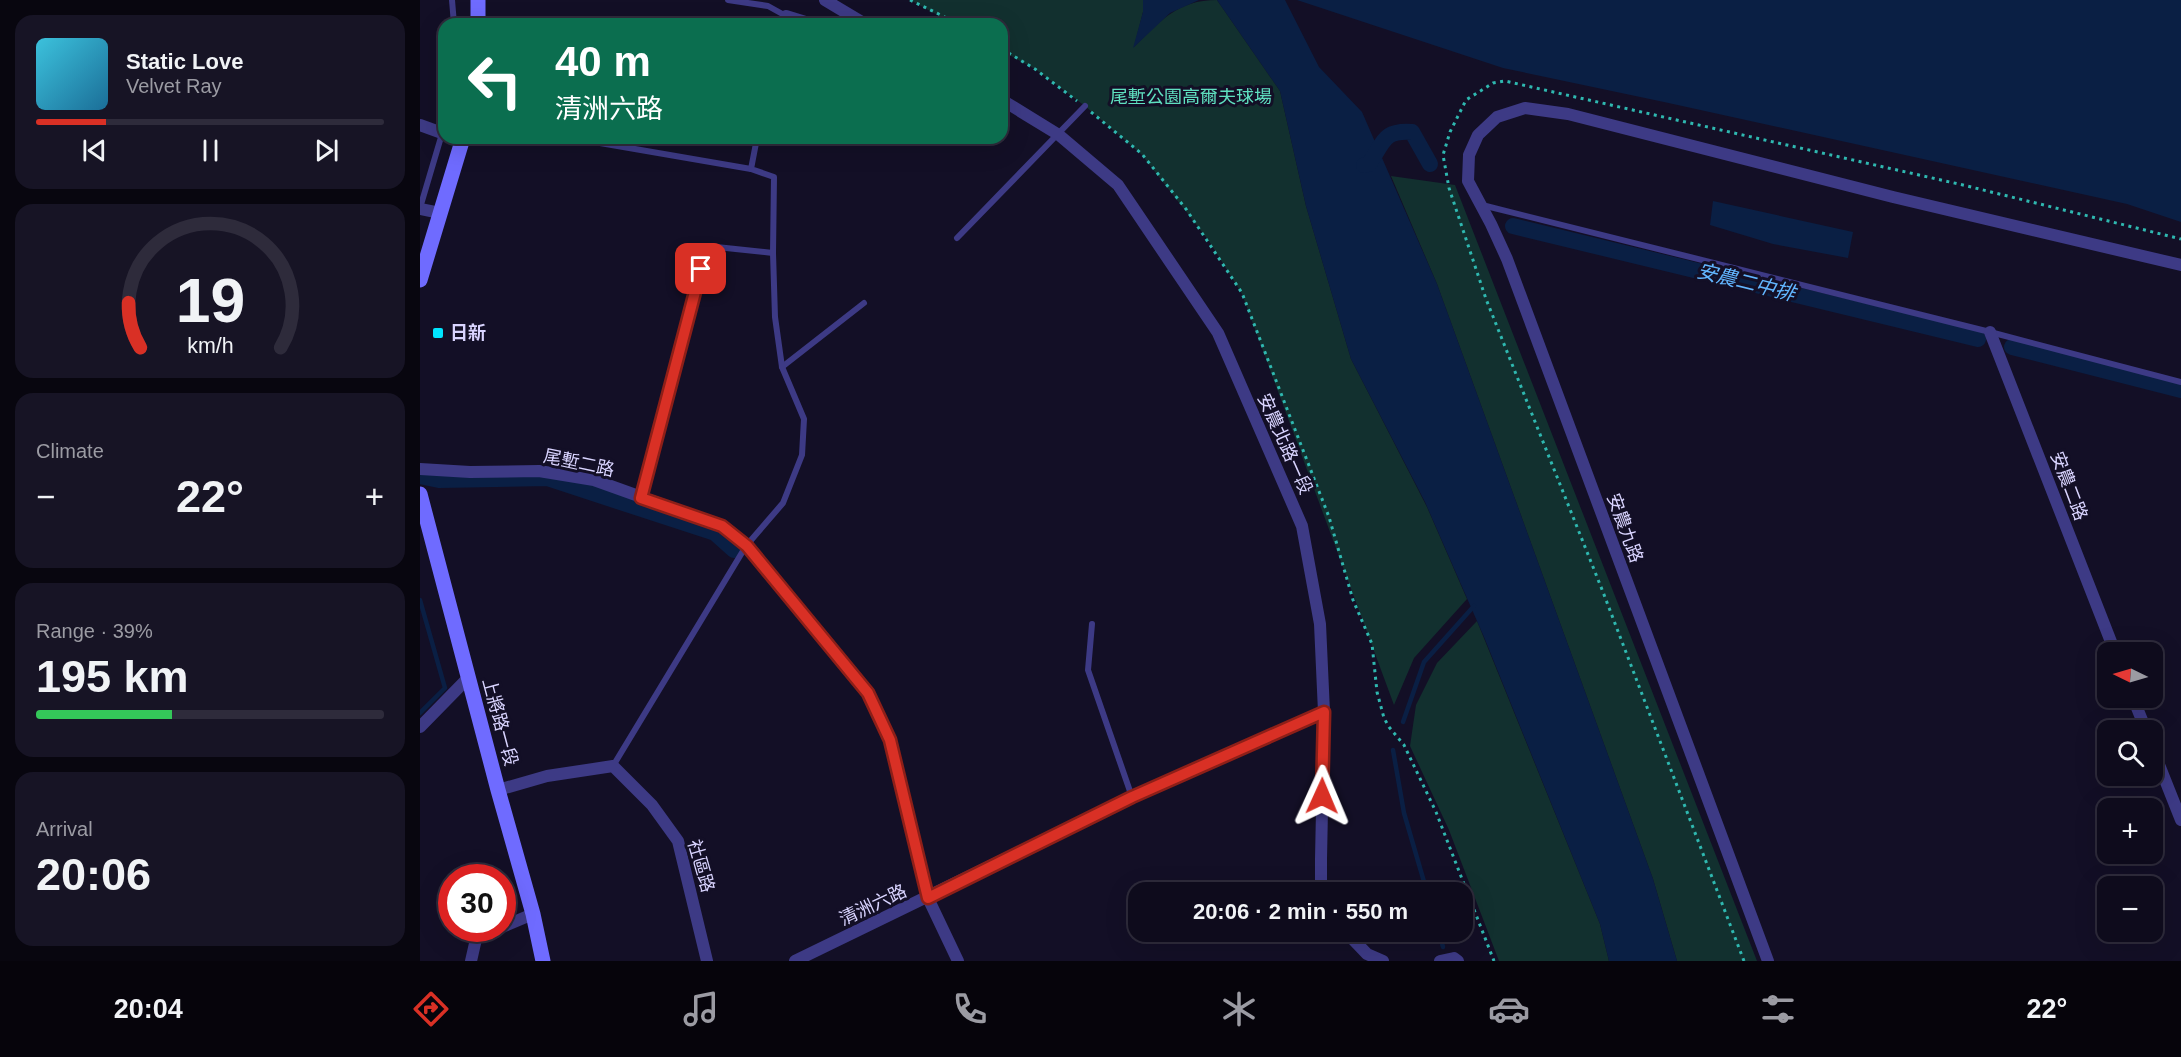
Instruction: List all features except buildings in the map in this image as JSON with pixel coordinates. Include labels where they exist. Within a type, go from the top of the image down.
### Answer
[{"type":"main road","points":[[477,0],[478,18]]},
{"type":"main road","points":[[420,279],[461,144]]},
{"type":"main road","name":"上將路一段","points":[[420,494],[533,914],[543,961]]},
{"type":"street","points":[[825,0],[855,18]]},
{"type":"street","name":"安農北路一段","points":[[1008,104],[1059,135],[1118,186],[1218,333],[1302,526],[1320,624],[1324,712],[1321,882]]},
{"type":"street","name":"安農九路","points":[[1768,961],[1507,259],[1482,205],[1468,182],[1468,155],[1478,135],[1497,117],[1524,108],[1568,114],[1893,197],[2181,265]]},
{"type":"street","points":[[420,125],[438,129]]},
{"type":"street","points":[[420,208],[440,213]]},
{"type":"street","name":"安農二路","points":[[1990,332],[2111,642]]},
{"type":"street","name":"尾塹二路","points":[[420,469],[470,472],[539,471],[594,480],[722,526],[747,546],[868,693],[890,740],[928,898],[958,961]]},
{"type":"street","points":[[420,727],[468,678]]},
{"type":"street","name":"清洲六路","points":[[795,961],[1132,797],[1324,712]]},
{"type":"street","points":[[498,790],[547,776],[613,766]]},
{"type":"street","name":"社區路","points":[[613,766],[652,805],[678,841],[707,961]]},
{"type":"street","points":[[2163,775],[2181,820]]},
{"type":"street","points":[[516,921],[533,914]]},
{"type":"street","points":[[471,961],[475,942]]},
{"type":"street","points":[[1356,942],[1368,954],[1383,961]]},
{"type":"street","points":[[1440,961],[1454,958],[1458,961]]},
{"type":"lane","points":[[453,0],[454,18]]},
{"type":"lane","points":[[728,0],[768,6],[783,18]]},
{"type":"lane","points":[[957,238],[1085,106]]},
{"type":"lane","points":[[420,208],[439,144]]},
{"type":"lane","points":[[606,144],[751,169],[774,177],[775,317],[782,367],[804,419],[802,455],[783,503],[747,546],[613,766]]},
{"type":"lane","points":[[751,169],[756,144]]},
{"type":"lane","points":[[1482,205],[2181,382]]},
{"type":"lane","points":[[641,498],[707,246],[773,253]]},
{"type":"lane","points":[[782,367],[864,303]]},
{"type":"lane","points":[[1092,624],[1088,670],[1132,797]]},
{"type":"path","points":[[910,0],[947,18]]},
{"type":"path","points":[[1744,961],[1603,592],[1486,299],[1449,188],[1443,155],[1449,132],[1466,100],[1493,83],[1505,81],[1963,185],[2181,239]]},
{"type":"green space","name":"尾塹公園高爾夫球場","points":[[910,0],[1143,0],[1143,12],[1134,47],[1180,8],[1203,1],[1217,0],[1280,91],[1306,206],[1351,359],[1427,507],[1467,599],[1414,658],[1394,705],[1242,294],[1209,241],[1141,154],[1085,106],[1035,69],[1008,54],[1008,18],[943,18]]},
{"type":"green space","points":[[1391,176],[1455,185],[1757,961],[1677,961],[1653,879],[1437,284]]},
{"type":"green space","points":[[1477,621],[1600,924],[1609,961],[1499,961],[1473,893],[1473,882],[1469,882],[1449,830],[1410,746],[1416,705],[1437,663]]},
{"type":"water","points":[[1143,0],[1199,0],[1170,13],[1133,48],[1143,12]]},
{"type":"water","points":[[1217,0],[1285,0],[1319,67],[1362,112],[1437,284],[1653,879],[1677,961],[1609,961],[1600,924],[1484,637],[1425,502],[1351,359],[1306,206],[1280,91]]},
{"type":"water","points":[[1297,0],[2181,0],[2181,222],[2127,204],[1503,68]]},
{"type":"water","points":[[1713,201],[1853,232],[1848,258],[1773,244],[1710,225]]},
{"type":"waterway","name":"安農二中排","points":[[1364,165],[1369,164],[1385,139],[1402,132],[1412,132],[1430,164]]},
{"type":"waterway","name":"安農二中排","points":[[1513,226],[1978,339]]},
{"type":"waterway","name":"安農二中排","points":[[2012,347],[2181,390]]},
{"type":"waterway","points":[[420,476],[439,480],[547,478],[715,533],[734,550]]},
{"type":"waterway","points":[[420,600],[445,688],[420,713]]},
{"type":"waterway","points":[[1403,722],[1424,662],[1474,606]]},
{"type":"waterway","points":[[1393,750],[1404,813],[1424,882]]},
{"type":"waterway","points":[[1442,942],[1443,947]]},
{"type":"place","name":"日新","points":[[438,333]]},
{"type":"route","points":[[701,269],[641,498],[722,526],[747,546],[868,693],[890,740],[928,898],[1132,797],[1324,712],[1322,796]]}]
